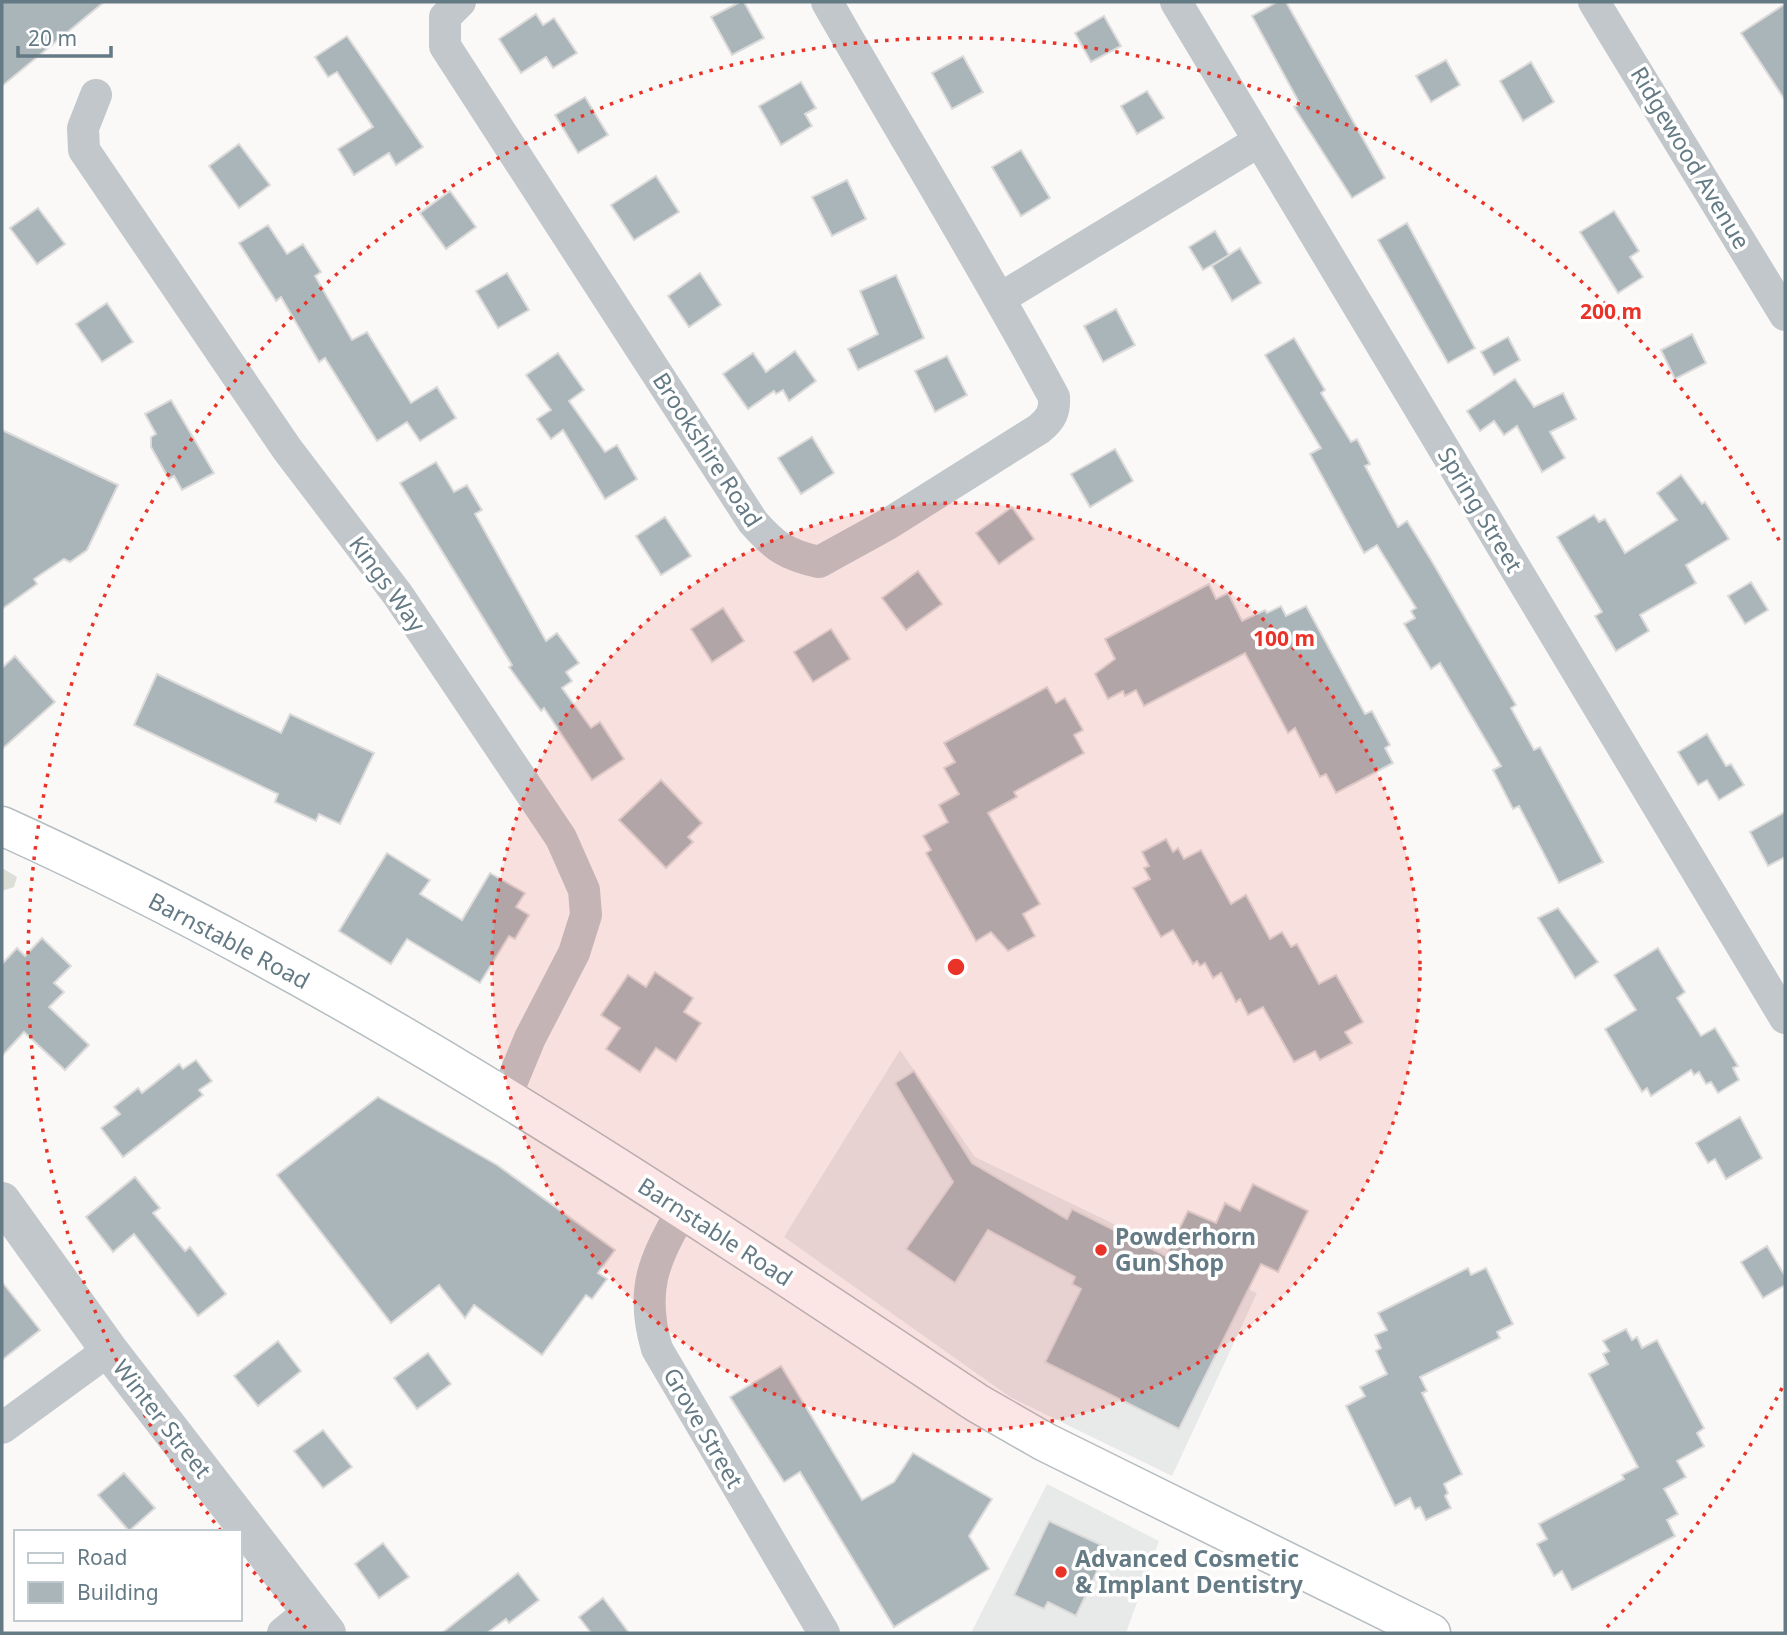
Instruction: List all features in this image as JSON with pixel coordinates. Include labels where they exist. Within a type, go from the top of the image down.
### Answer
[{"type":"main road","name":"Barnstable Road","points":[[2,825],[296,975],[506,1096],[977,1403],[1045,1442],[1431,1633]]},
{"type":"street","name":"Brookshire Road","points":[[460,2],[445,17],[445,46],[746,511],[772,545],[796,557],[819,562],[888,524],[1049,421],[1055,409],[1054,397],[1000,298],[827,2]]},
{"type":"street","name":"Spring Street","points":[[1176,2],[1785,1018]]},
{"type":"street","name":"Ridgewood Avenue","points":[[1594,2],[1785,315]]},
{"type":"street","name":"Kings Way","points":[[96,95],[83,128],[84,150],[287,449],[398,596],[561,838],[584,890],[586,915],[574,953],[530,1038],[506,1096]]},
{"type":"street","points":[[1000,298],[1259,141]]},
{"type":"street","name":"Winter Street","points":[[2,1201],[238,1530]]},
{"type":"street","name":"Grove Street","points":[[683,1210],[668,1234],[649,1284],[649,1321],[657,1349],[824,1633]]},
{"type":"street","points":[[2,1429],[109,1350]]},
{"type":"street","name":"Winter Street","points":[[242,1535],[307,1626]]},
{"type":"shaded area","points":[[2,868],[17,877],[14,887],[2,891]]},
{"type":"shaded area","points":[[900,1050],[975,1157],[1257,1293],[1172,1476],[1010,1397],[784,1237]]},
{"type":"shaded area","points":[[1047,1484],[1159,1541],[1126,1633],[971,1633]]},
{"type":"building","points":[[2,2],[104,2],[2,86]]},
{"type":"building","points":[[744,2],[764,38],[732,55],[711,17]]},
{"type":"building","points":[[1277,2],[1286,2],[1385,178],[1352,198],[1294,107],[1300,104],[1252,16]]},
{"type":"building","points":[[1785,4],[1785,100],[1741,33]]},
{"type":"building","points":[[536,14],[543,25],[554,18],[577,53],[553,68],[546,57],[521,73],[499,39]]},
{"type":"building","points":[[1104,16],[1121,46],[1091,62],[1075,33]]},
{"type":"building","points":[[347,36],[423,147],[396,165],[389,153],[354,175],[338,149],[373,127],[337,72],[328,77],[315,57]]},
{"type":"building","points":[[963,56],[983,92],[952,109],[932,73]]},
{"type":"building","points":[[1446,60],[1460,85],[1431,102],[1416,76]]},
{"type":"building","points":[[1531,62],[1554,102],[1523,121],[1500,81]]},
{"type":"building","points":[[801,82],[816,108],[805,114],[812,126],[781,145],[759,106]]},
{"type":"building","points":[[1147,91],[1164,118],[1137,134],[1121,106]]},
{"type":"building","points":[[585,97],[608,135],[578,153],[555,115]]},
{"type":"building","points":[[239,144],[270,185],[239,208],[209,166]]},
{"type":"building","points":[[1021,150],[1050,198],[1021,216],[992,167]]},
{"type":"building","points":[[656,176],[679,212],[634,240],[611,205]]},
{"type":"building","points":[[847,180],[866,219],[832,236],[812,197]]},
{"type":"building","points":[[450,191],[476,227],[446,249],[420,213]]},
{"type":"building","points":[[38,208],[65,244],[37,264],[10,228]]},
{"type":"building","points":[[1614,211],[1639,251],[1630,257],[1643,277],[1618,293],[1580,232]]},
{"type":"building","points":[[1407,223],[1475,348],[1448,363],[1378,240]]},
{"type":"building","points":[[268,225],[287,254],[303,244],[321,272],[315,276],[352,340],[367,332],[411,403],[437,387],[456,418],[420,441],[407,422],[377,441],[325,358],[319,362],[281,297],[276,301],[239,243]]},
{"type":"building","points":[[1215,231],[1229,255],[1203,270],[1189,247]]},
{"type":"building","points":[[1240,248],[1261,283],[1232,301],[1212,266]]},
{"type":"building","points":[[507,273],[529,310],[498,328],[476,291]]},
{"type":"building","points":[[700,273],[721,305],[689,327],[668,296]]},
{"type":"building","points":[[896,275],[924,338],[858,370],[848,349],[878,334],[860,291]]},
{"type":"building","points":[[107,303],[133,342],[102,362],[76,324]]},
{"type":"building","points":[[1116,309],[1135,345],[1103,362],[1084,326]]},
{"type":"building","points":[[1692,334],[1706,363],[1675,379],[1661,350]]},
{"type":"building","points":[[1508,337],[1520,360],[1494,375],[1481,352]]},
{"type":"building","points":[[1294,338],[1325,390],[1321,393],[1351,442],[1357,439],[1370,464],[1365,466],[1398,527],[1407,521],[1431,560],[1516,705],[1511,708],[1534,750],[1540,747],[1603,862],[1559,883],[1519,806],[1513,809],[1493,770],[1501,766],[1440,663],[1431,669],[1404,624],[1415,618],[1411,611],[1416,608],[1377,545],[1364,553],[1310,454],[1321,448],[1265,355]]},
{"type":"building","points":[[795,351],[816,381],[789,401],[783,390],[776,394],[774,391],[748,409],[723,374],[753,353],[766,372]]},
{"type":"building","points":[[558,353],[584,390],[569,401],[605,452],[617,445],[637,479],[605,499],[563,430],[551,439],[537,419],[551,410],[526,375]]},
{"type":"building","points":[[947,356],[967,395],[935,412],[915,371]]},
{"type":"building","points":[[1515,379],[1534,407],[1563,393],[1576,419],[1550,432],[1565,458],[1542,472],[1517,426],[1504,435],[1494,421],[1480,431],[1467,411]]},
{"type":"building","points":[[171,400],[214,473],[182,490],[174,476],[169,479],[151,447],[151,437],[156,434],[145,414]]},
{"type":"building","points":[[2,430],[118,485],[87,550],[70,562],[64,559],[34,579],[37,584],[2,609]]},
{"type":"building","points":[[812,437],[834,473],[801,494],[778,458]]},
{"type":"building","points":[[1115,449],[1133,481],[1090,507],[1071,474]]},
{"type":"building","points":[[436,462],[454,492],[467,485],[482,510],[475,514],[546,641],[557,633],[579,663],[566,672],[572,681],[562,688],[591,728],[600,722],[624,759],[592,780],[544,708],[541,711],[509,667],[512,665],[400,483]]},
{"type":"building","points":[[1681,475],[1702,504],[1705,502],[1729,539],[1686,565],[1696,583],[1640,615],[1649,631],[1616,651],[1595,616],[1602,612],[1557,537],[1594,515],[1599,522],[1605,519],[1625,553],[1677,520],[1657,493]]},
{"type":"building","points":[[1012,507],[1034,539],[999,564],[976,533]]},
{"type":"building","points":[[665,517],[691,556],[661,575],[636,536]]},
{"type":"building","points":[[918,571],[942,604],[906,630],[882,598]]},
{"type":"building","points":[[1751,582],[1768,610],[1745,624],[1728,596]]},
{"type":"building","points":[[1209,584],[1216,599],[1228,593],[1242,621],[1281,606],[1286,616],[1306,606],[1365,714],[1372,711],[1390,745],[1385,748],[1393,763],[1336,793],[1326,774],[1320,777],[1295,728],[1288,733],[1245,653],[1144,706],[1136,690],[1125,696],[1123,691],[1108,699],[1095,674],[1115,659],[1105,639]]},
{"type":"building","points":[[723,608],[744,641],[712,662],[691,629]]},
{"type":"building","points":[[831,629],[850,659],[813,682],[794,652]]},
{"type":"building","points":[[15,656],[55,702],[2,749],[2,668]]},
{"type":"building","points":[[157,674],[281,733],[290,714],[374,753],[340,824],[319,814],[316,821],[275,802],[278,794],[134,725]]},
{"type":"building","points":[[1047,687],[1056,703],[1065,698],[1083,730],[1074,735],[1084,753],[1014,792],[1017,797],[988,813],[1040,904],[1023,914],[1035,936],[1008,951],[991,932],[976,941],[926,853],[931,850],[923,836],[948,822],[939,805],[959,794],[944,768],[955,762],[944,743]]},
{"type":"building","points":[[1707,734],[1726,766],[1731,764],[1744,785],[1719,800],[1707,780],[1698,785],[1678,752]]},
{"type":"building","points":[[661,780],[702,823],[688,837],[693,842],[666,868],[619,820]]},
{"type":"building","points":[[1785,812],[1785,857],[1768,866],[1750,832]]},
{"type":"building","points":[[1166,839],[1173,852],[1178,848],[1184,859],[1201,850],[1231,904],[1246,895],[1270,939],[1282,932],[1291,947],[1297,944],[1319,984],[1336,975],[1363,1022],[1345,1032],[1352,1043],[1320,1060],[1315,1051],[1294,1062],[1263,1007],[1248,1015],[1240,999],[1236,1002],[1221,973],[1213,978],[1205,963],[1200,966],[1197,961],[1193,964],[1173,930],[1161,937],[1133,888],[1150,879],[1144,868],[1149,866],[1142,852]]},
{"type":"building","points":[[387,853],[430,880],[420,894],[462,920],[490,873],[525,893],[516,907],[529,915],[515,939],[509,936],[480,983],[407,939],[391,964],[339,931]]},
{"type":"building","points":[[1558,908],[1598,962],[1575,978],[1538,918]]},
{"type":"building","points":[[42,938],[71,966],[54,983],[64,992],[49,1007],[89,1045],[65,1070],[24,1032],[2,1056],[2,964],[17,948],[25,956]]},
{"type":"building","points":[[1658,948],[1685,992],[1677,998],[1701,1036],[1715,1028],[1738,1066],[1733,1068],[1739,1080],[1718,1093],[1711,1082],[1706,1084],[1699,1072],[1694,1075],[1691,1070],[1651,1096],[1647,1088],[1642,1092],[1605,1029],[1636,1010],[1614,975]]},
{"type":"building","points":[[655,972],[693,998],[684,1012],[701,1023],[676,1061],[656,1048],[640,1072],[606,1049],[620,1028],[601,1015],[628,975],[646,987]]},
{"type":"building","points":[[196,1060],[212,1081],[199,1090],[203,1095],[123,1157],[101,1128],[120,1114],[114,1107],[138,1088],[142,1093],[179,1064],[183,1069]]},
{"type":"building","name":"Powderhorn Gun Shop","points":[[914,1071],[972,1163],[1067,1219],[1072,1209],[1166,1256],[1188,1211],[1216,1223],[1225,1203],[1240,1211],[1253,1184],[1308,1211],[1278,1272],[1261,1264],[1179,1429],[1045,1362],[1081,1289],[1072,1284],[1075,1277],[988,1230],[955,1283],[906,1249],[953,1182],[895,1083]]},
{"type":"building","points":[[378,1097],[497,1165],[615,1250],[598,1273],[607,1279],[592,1299],[586,1295],[542,1355],[474,1305],[465,1318],[439,1285],[391,1323],[277,1175]]},
{"type":"building","points":[[1740,1117],[1762,1158],[1726,1179],[1715,1159],[1708,1163],[1696,1143]]},
{"type":"building","points":[[135,1177],[160,1208],[153,1213],[185,1251],[190,1247],[226,1294],[198,1316],[134,1234],[113,1252],[86,1217]]},
{"type":"building","points":[[1767,1246],[1785,1276],[1785,1285],[1763,1298],[1741,1262]]},
{"type":"building","points":[[1468,1268],[1471,1275],[1486,1268],[1513,1324],[1497,1332],[1500,1338],[1420,1377],[1427,1391],[1422,1393],[1462,1474],[1444,1484],[1448,1493],[1445,1496],[1451,1508],[1426,1520],[1420,1507],[1415,1509],[1410,1498],[1395,1506],[1346,1406],[1365,1396],[1360,1387],[1387,1374],[1376,1351],[1381,1348],[1375,1335],[1387,1330],[1378,1313]]},
{"type":"building","points":[[2,1282],[40,1330],[2,1360]]},
{"type":"building","points":[[1626,1329],[1632,1340],[1637,1337],[1642,1348],[1657,1340],[1704,1428],[1697,1433],[1704,1446],[1677,1461],[1686,1477],[1664,1489],[1678,1514],[1667,1520],[1675,1536],[1572,1590],[1562,1571],[1554,1576],[1537,1544],[1547,1539],[1539,1524],[1624,1479],[1622,1475],[1638,1467],[1589,1374],[1608,1364],[1603,1354],[1609,1351],[1603,1341]]},
{"type":"building","points":[[278,1341],[301,1371],[258,1406],[234,1376]]},
{"type":"building","points":[[428,1353],[451,1384],[417,1409],[394,1378]]},
{"type":"building","points":[[781,1366],[862,1500],[894,1482],[913,1453],[992,1499],[969,1536],[989,1569],[894,1627],[800,1472],[784,1482],[730,1397]]},
{"type":"building","points":[[323,1430],[352,1467],[323,1488],[294,1451]]},
{"type":"building","points":[[124,1473],[155,1508],[128,1530],[98,1495]]},
{"type":"building","name":"Advanced Cosmetic & Implant Dentistry","points":[[1049,1521],[1108,1548],[1076,1616],[1048,1602],[1044,1609],[1014,1595]]},
{"type":"building","points":[[383,1543],[409,1577],[379,1598],[355,1564]]},
{"type":"building","points":[[518,1573],[539,1600],[509,1623],[506,1619],[487,1633],[442,1633]]},
{"type":"building","points":[[603,1598],[629,1633],[591,1633],[579,1617]]},
{"type":"place","name":"Powderhorn Gun Shop","points":[[1101,1250]]},
{"type":"place","name":"Advanced Cosmetic & Implant Dentistry","points":[[1061,1572]]}]
